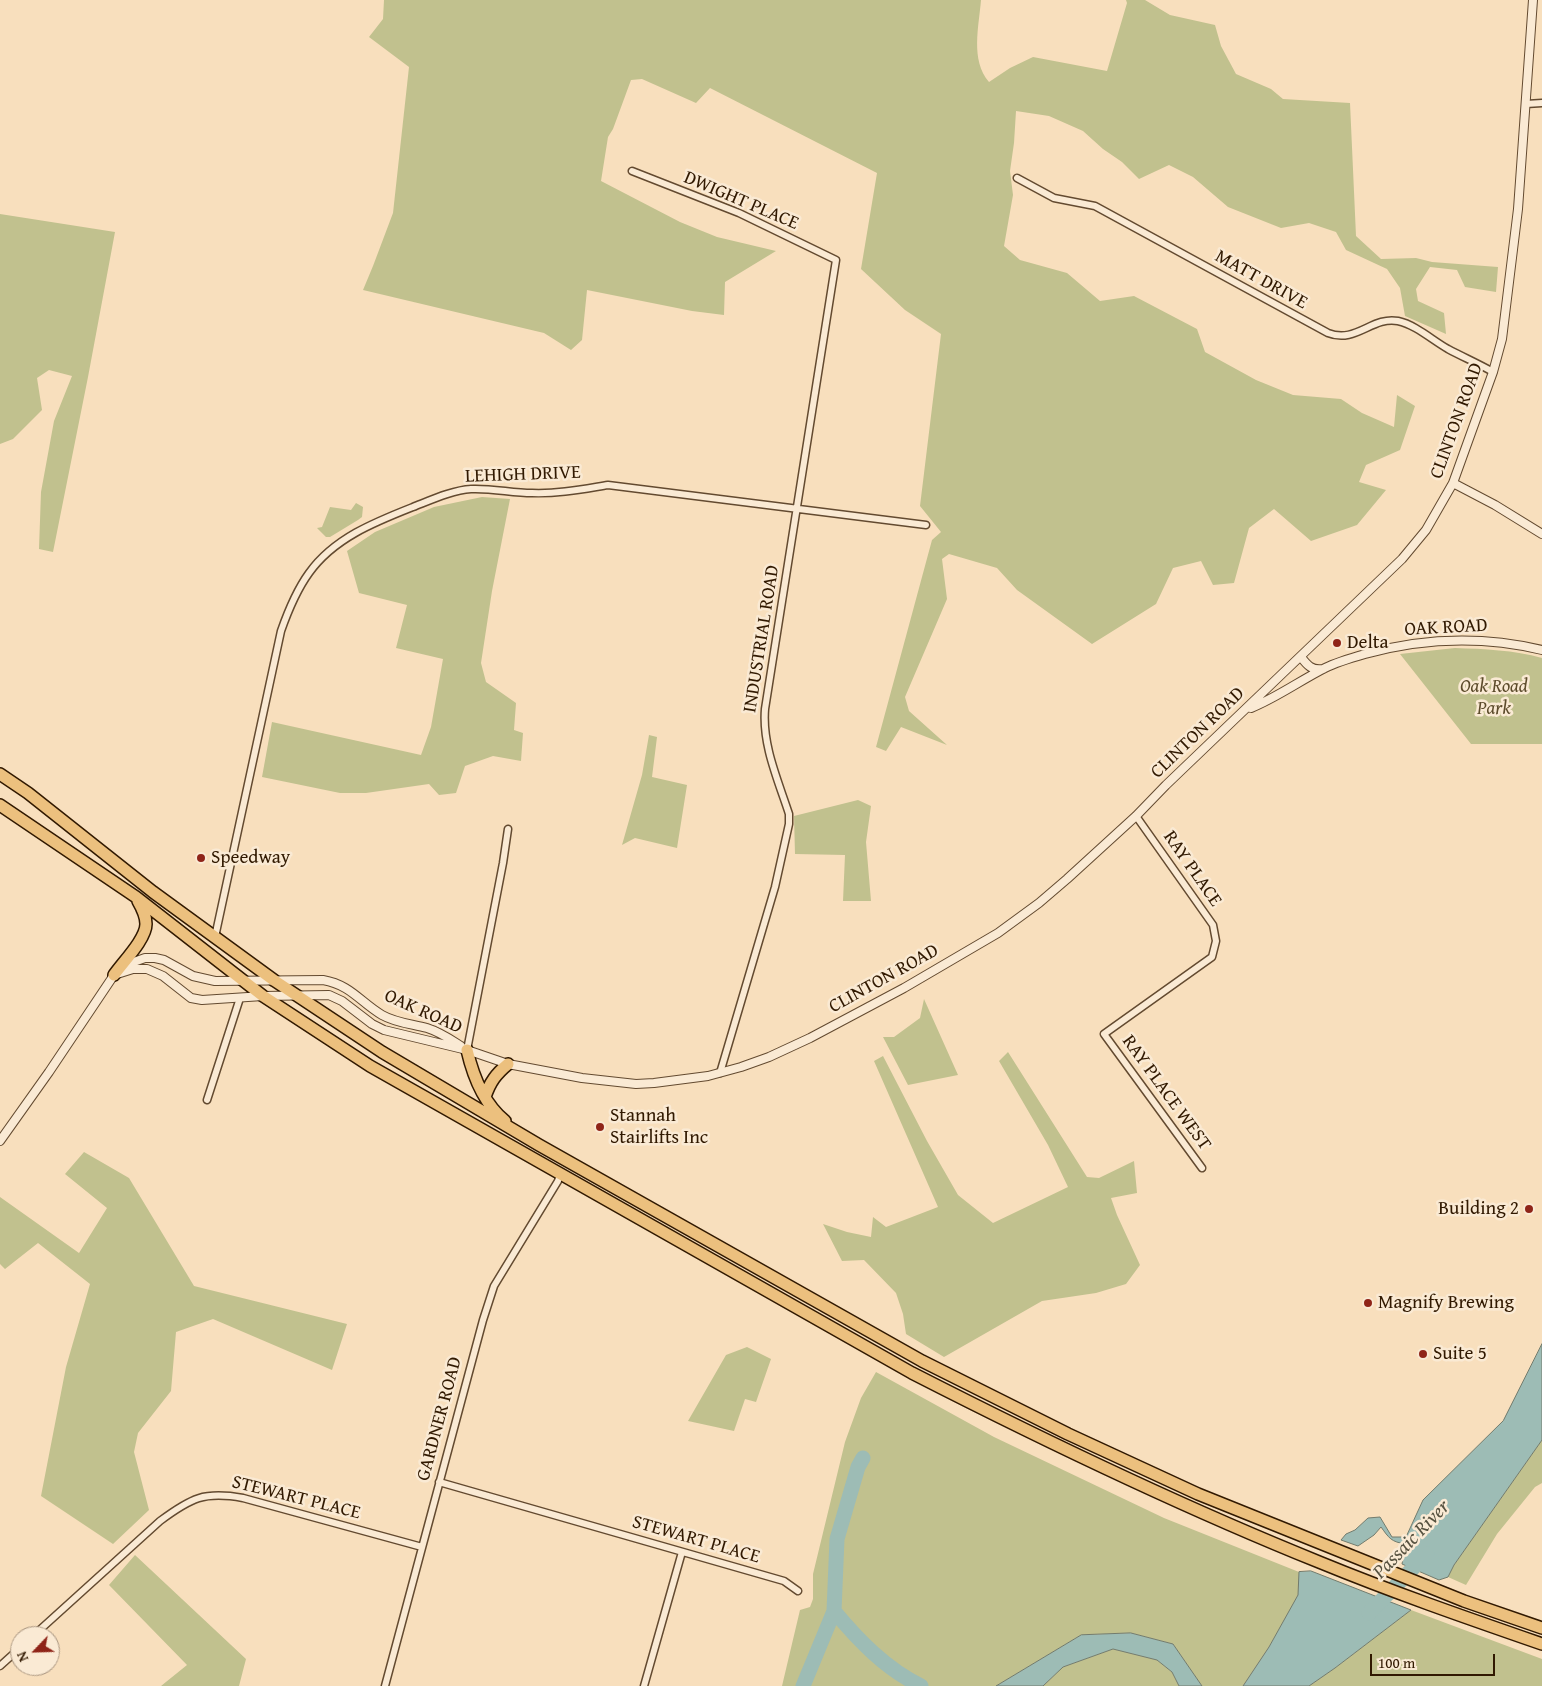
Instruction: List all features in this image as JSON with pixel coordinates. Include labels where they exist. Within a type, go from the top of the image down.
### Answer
[{"type":"highway","points":[[0,774],[28,793],[153,892],[214,937],[275,981],[382,1052],[539,1145],[922,1361],[1068,1434],[1198,1494],[1333,1550],[1494,1612],[1542,1628]]},
{"type":"highway","points":[[0,805],[136,897],[263,996],[370,1066],[937,1386],[1177,1502],[1319,1562],[1423,1602],[1542,1644]]},
{"type":"highway","points":[[114,975],[145,933],[146,922],[144,912],[136,897]]},
{"type":"highway","points":[[467,1050],[472,1071],[485,1098],[502,1118],[539,1145]]},
{"type":"highway","points":[[485,1098],[489,1083],[508,1064]]},
{"type":"street","name":"CLINTON ROAD","points":[[467,1050],[508,1064],[582,1078],[636,1084],[654,1083],[720,1073],[769,1057],[810,1038],[904,988],[998,932],[1039,903],[1136,816],[1416,544],[1453,483],[1494,372],[1502,339],[1518,209],[1533,0]]},
{"type":"street","points":[[1526,104],[1542,103]]},
{"type":"street","name":"DWIGHT PLACE","points":[[632,171],[739,213],[836,260]]},
{"type":"street","name":"MATT DRIVE","points":[[1017,178],[1054,198],[1094,206],[1328,333],[1341,337],[1351,336],[1380,323],[1397,321],[1411,326],[1448,349],[1494,372]]},
{"type":"street","name":"INDUSTRIAL ROAD","points":[[720,1073],[775,887],[789,824],[789,814],[768,749],[764,724],[836,260]]},
{"type":"street","points":[[1453,483],[1495,505],[1542,534]]},
{"type":"street","name":"LEHIGH DRIVE","points":[[214,937],[281,631],[290,604],[309,573],[325,556],[355,532],[423,503],[470,489],[495,489],[532,493],[559,492],[608,485],[926,525]]},
{"type":"street","name":"OAK ROAD","points":[[1247,709],[1262,703],[1289,686],[1325,668],[1378,651],[1432,641],[1482,640],[1542,650]]},
{"type":"street","points":[[1301,657],[1313,669],[1325,668]]},
{"type":"street","name":"RAY PLACE","points":[[1136,816],[1213,925],[1216,941]]},
{"type":"street","points":[[467,1050],[503,864],[508,828]]},
{"type":"street","name":"RAY PLACE WEST","points":[[1202,1168],[1104,1034],[1212,957],[1216,941]]},
{"type":"street","name":"OAK ROAD","points":[[114,975],[131,963],[145,958],[155,958],[164,960],[194,976],[204,979],[245,981],[323,980],[334,982],[345,986],[382,1015],[394,1020],[428,1028],[442,1034],[467,1050]]},
{"type":"street","name":"OAK ROAD","points":[[114,975],[133,969],[147,969],[163,976],[191,998],[202,1000],[263,996],[329,996],[342,1001],[372,1024],[384,1030],[467,1050]]},
{"type":"street","points":[[0,1141],[114,975]]},
{"type":"street","points":[[206,1100],[240,998]]},
{"type":"street","name":"GARDNER ROAD","points":[[385,1686],[482,1320],[494,1286],[558,1181],[560,1174]]},
{"type":"street","name":"STEWART PLACE","points":[[439,1482],[784,1581],[798,1591]]},
{"type":"street","name":"STEWART PLACE","points":[[44,1626],[160,1521],[192,1500],[204,1496],[221,1494],[243,1498],[422,1547]]},
{"type":"street","points":[[644,1686],[682,1552]]},
{"type":"street","points":[[0,1666],[10,1657]]},
{"type":"green space","points":[[384,0],[981,0],[977,42],[979,64],[989,82],[1010,68],[1033,57],[1107,71],[1127,3],[1126,0],[1145,0],[1170,15],[1215,25],[1221,46],[1236,74],[1271,89],[1283,99],[1350,103],[1356,236],[1381,259],[1416,258],[1432,262],[1498,267],[1496,292],[1465,287],[1457,270],[1430,267],[1416,289],[1418,301],[1444,313],[1446,334],[1405,316],[1400,288],[1387,269],[1346,250],[1336,232],[1309,223],[1281,228],[1228,207],[1193,177],[1169,165],[1139,179],[1122,162],[1103,149],[1083,131],[1049,116],[1016,111],[1010,171],[1013,195],[1004,246],[1020,260],[1067,273],[1100,301],[1134,296],[1197,329],[1205,352],[1256,380],[1293,395],[1341,399],[1362,413],[1394,427],[1397,395],[1415,406],[1400,450],[1366,465],[1359,482],[1386,490],[1357,525],[1311,541],[1274,509],[1249,528],[1234,583],[1213,585],[1201,561],[1173,568],[1156,604],[1092,644],[1017,590],[997,568],[949,554],[942,559],[947,599],[905,697],[909,711],[947,745],[901,727],[886,751],[876,747],[932,540],[941,532],[920,506],[941,334],[905,310],[861,269],[877,173],[710,88],[696,103],[642,79],[631,80],[613,129],[608,137],[601,181],[680,222],[717,237],[776,251],[725,282],[724,315],[692,311],[587,290],[582,340],[571,350],[544,333],[363,290],[393,213],[409,67],[369,37],[383,19]]},
{"type":"green space","points":[[0,214],[115,232],[53,552],[39,549],[41,492],[54,421],[72,376],[49,370],[37,378],[42,410],[13,439],[0,444]]},
{"type":"green space","points":[[482,497],[510,499],[492,591],[481,663],[486,682],[516,703],[514,730],[523,733],[521,761],[493,756],[465,766],[456,793],[439,795],[429,784],[366,793],[340,793],[262,777],[272,722],[421,755],[431,727],[443,659],[396,648],[407,605],[359,593],[347,551],[375,532],[434,507]]},
{"type":"green space","points":[[356,503],[363,507],[362,517],[358,520],[330,537],[326,537],[317,528],[322,527],[330,507],[351,510]]},
{"type":"green space","name":"Oak Road Park","points":[[1455,648],[1488,649],[1542,658],[1542,744],[1471,744],[1400,654]]},
{"type":"green space","points":[[649,735],[657,737],[652,777],[687,785],[677,848],[635,838],[622,845],[642,775]]},
{"type":"green space","points":[[858,800],[871,806],[866,842],[871,901],[843,901],[845,855],[795,854],[794,816]]},
{"type":"green space","points":[[924,999],[958,1075],[908,1085],[883,1037],[894,1037],[920,1018]]},
{"type":"green space","points":[[1008,1052],[1087,1177],[1099,1178],[1134,1161],[1137,1193],[1111,1198],[1140,1265],[1126,1284],[1096,1293],[1042,1301],[944,1357],[906,1334],[903,1314],[896,1293],[864,1260],[842,1261],[823,1224],[871,1237],[873,1217],[886,1227],[938,1207],[874,1061],[883,1056],[927,1141],[958,1195],[993,1223],[1068,1187],[1048,1145],[999,1061]]},
{"type":"green space","points":[[84,1152],[129,1178],[194,1286],[347,1324],[332,1370],[213,1319],[176,1332],[171,1391],[138,1433],[134,1452],[149,1510],[113,1544],[41,1496],[66,1367],[90,1284],[38,1243],[5,1269],[0,1264],[0,1197],[79,1253],[107,1208],[65,1174]]},
{"type":"green space","points":[[747,1347],[771,1359],[756,1402],[745,1399],[734,1431],[688,1421],[726,1355]]},
{"type":"green space","points":[[876,1372],[994,1437],[1164,1518],[1299,1572],[1299,1595],[1269,1647],[1243,1686],[1202,1686],[1173,1644],[1131,1633],[1081,1635],[996,1686],[782,1686],[800,1610],[810,1607],[813,1599],[813,1574],[845,1442],[861,1398]]},
{"type":"green space","points":[[1542,1440],[1542,1483],[1535,1487],[1497,1534],[1466,1585],[1448,1577],[1454,1565]]},
{"type":"green space","points":[[135,1555],[246,1659],[239,1686],[161,1686],[187,1665],[109,1585]]},
{"type":"green space","points":[[1411,1610],[1542,1659],[1542,1686],[1309,1686]]},
{"type":"green space","points":[[1113,1649],[1157,1660],[1172,1672],[1179,1686],[1043,1686],[1063,1667]]},
{"type":"water","points":[[1542,1344],[1542,1440],[1454,1565],[1448,1577],[1439,1580],[1402,1564],[1406,1544],[1391,1539],[1381,1527],[1374,1535],[1358,1546],[1341,1540],[1368,1518],[1380,1517],[1392,1537],[1406,1537],[1423,1500],[1503,1421]]},
{"type":"water","points":[[1311,1571],[1411,1610],[1309,1686],[1243,1686],[1269,1647],[1298,1595],[1299,1572]]},
{"type":"water","points":[[1131,1633],[1173,1644],[1202,1686],[1179,1686],[1172,1672],[1157,1660],[1113,1649],[1063,1667],[1043,1686],[996,1686],[1081,1635]]},
{"type":"waterway","points":[[834,1611],[837,1539],[858,1467],[863,1458]]},
{"type":"waterway","name":"Passaic River","points":[[1369,1613],[1427,1554]]},
{"type":"waterway","points":[[803,1686],[834,1611],[853,1633],[885,1663],[921,1686]]},
{"type":"place","name":"Delta","points":[[1337,643]]},
{"type":"place","name":"Speedway","points":[[201,858]]},
{"type":"place","name":"Stannah Stairlifts Inc","points":[[600,1127]]},
{"type":"place","name":"Building 2","points":[[1529,1209]]},
{"type":"place","name":"Magnify Brewing","points":[[1368,1303]]},
{"type":"place","name":"Suite 5","points":[[1423,1354]]}]
